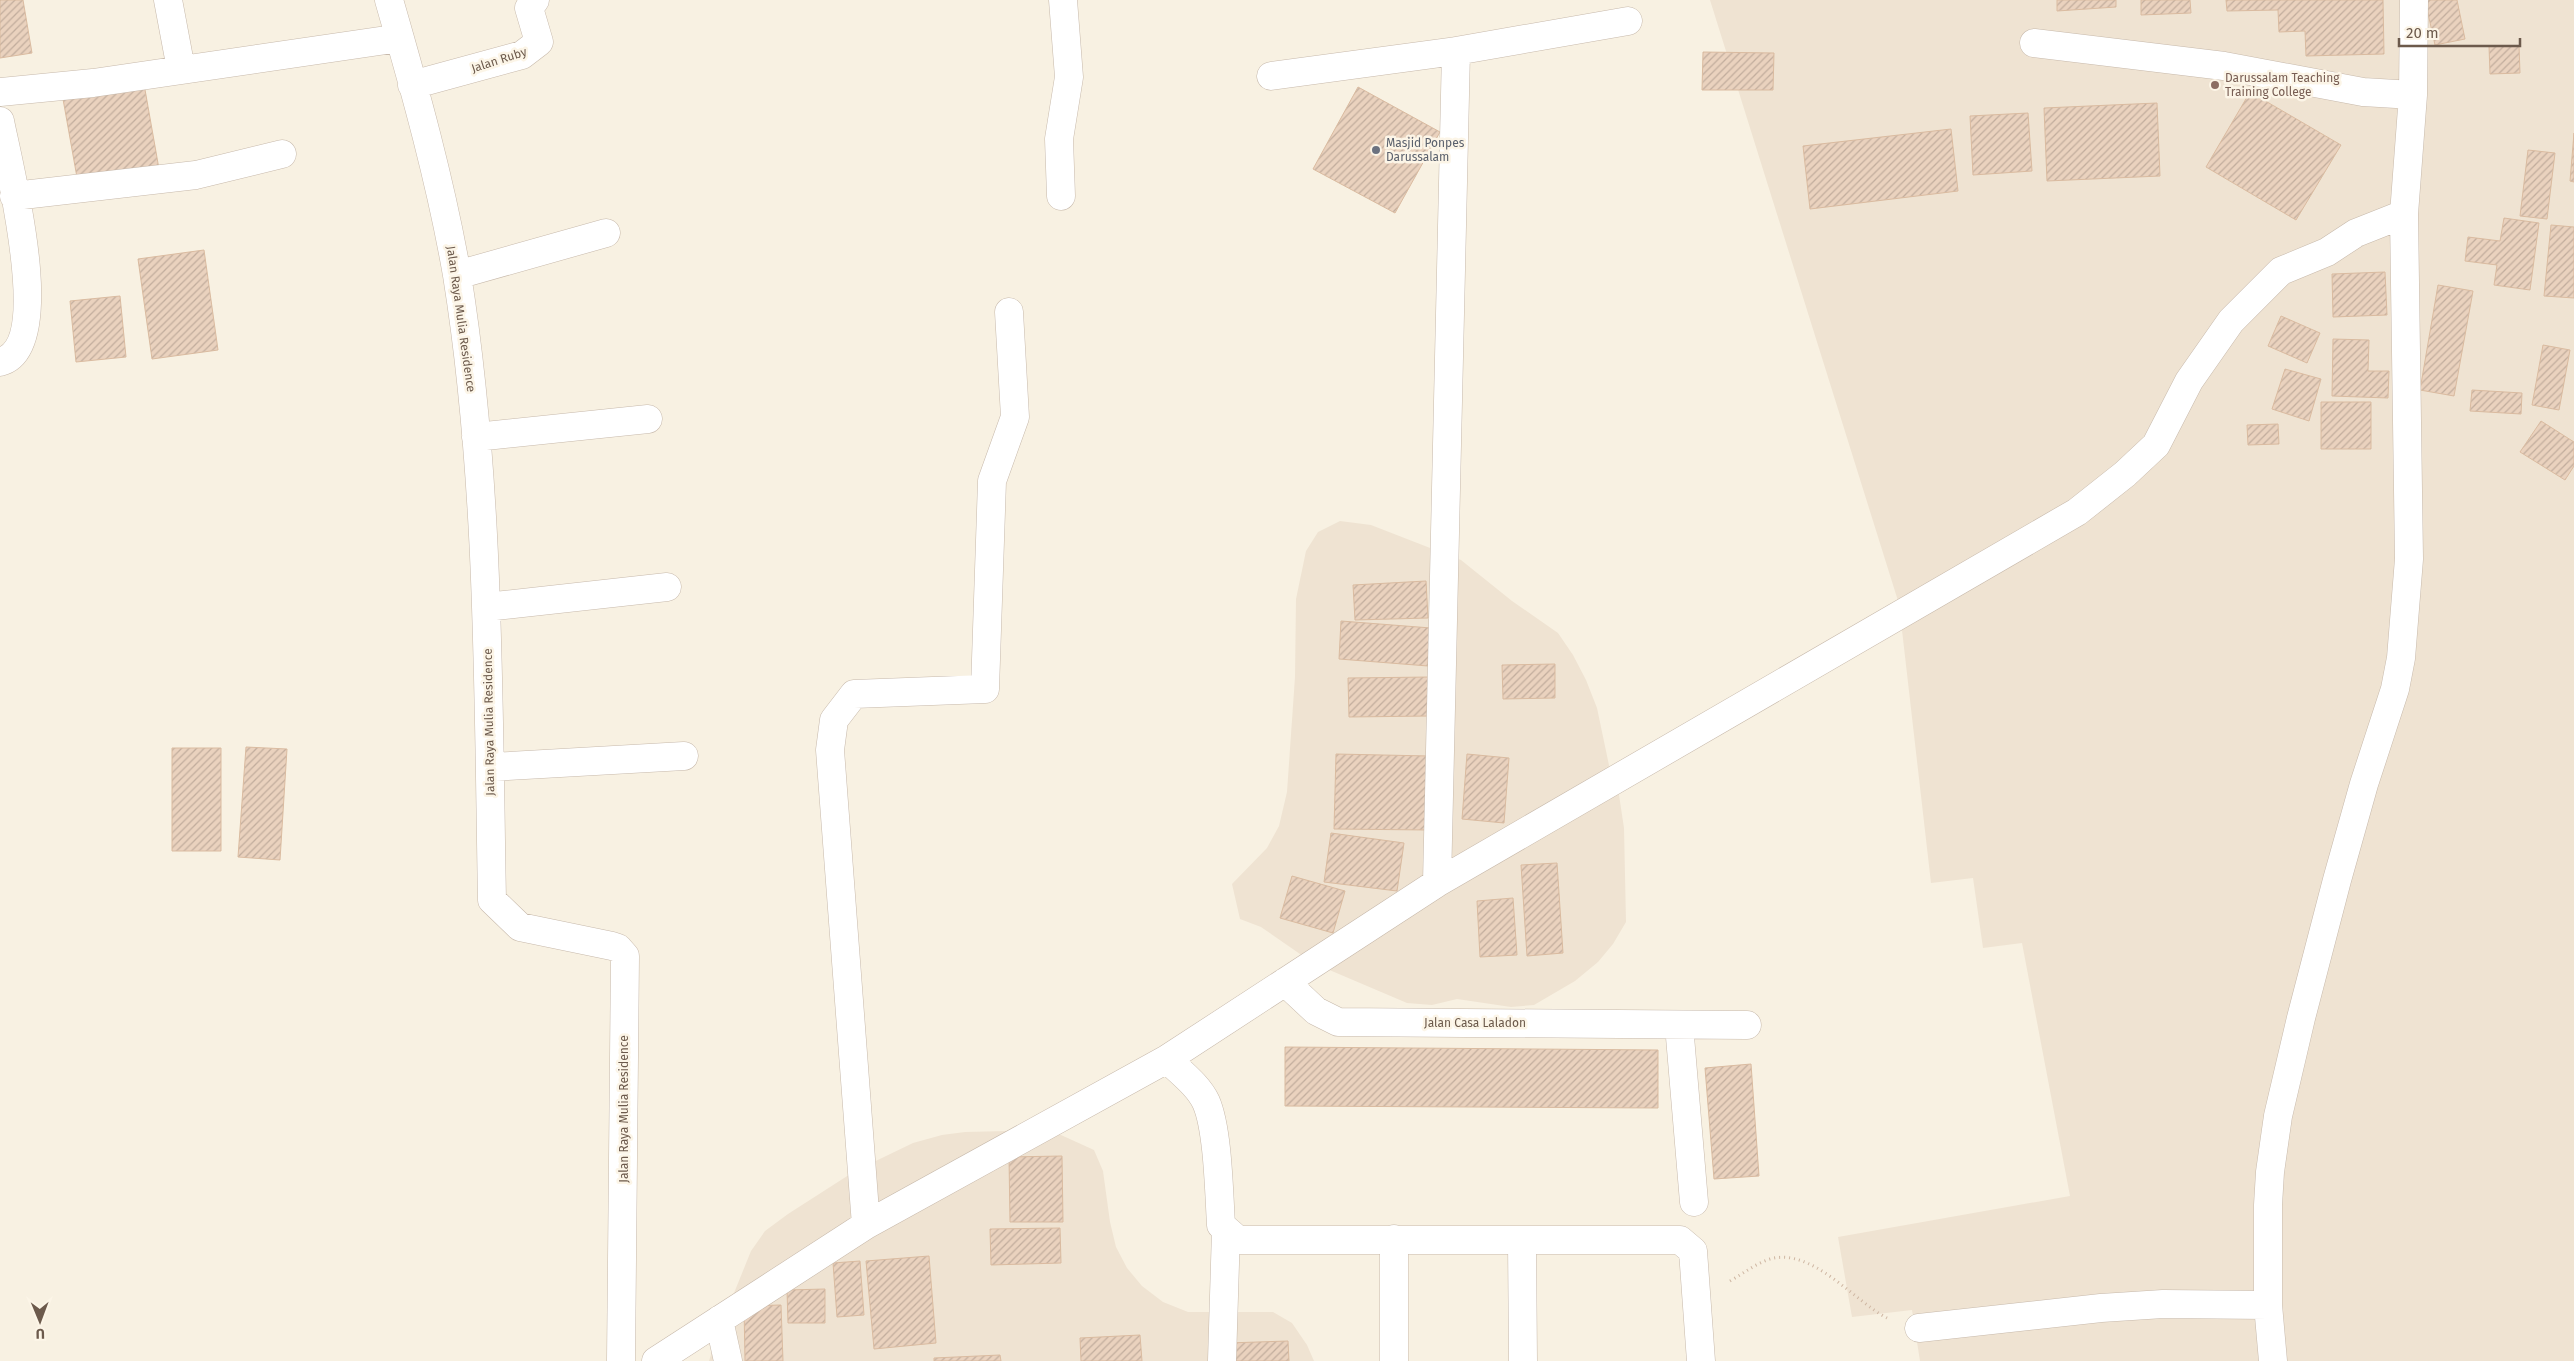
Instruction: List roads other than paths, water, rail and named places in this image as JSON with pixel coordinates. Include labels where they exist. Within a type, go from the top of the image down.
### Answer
[{"type":"street","points":[[168,0],[180,69]]},
{"type":"street","name":"Jalan Raya Mulia Residence","points":[[389,0],[412,85],[457,275],[476,437],[486,607],[491,767],[492,900],[520,927],[612,946],[618,948],[625,956],[621,1361]]},
{"type":"street","name":"Jalan Ruby","points":[[412,85],[522,55],[531,50],[539,42],[529,8],[535,0]]},
{"type":"street","points":[[1061,196],[1059,139],[1069,77],[1063,0]]},
{"type":"street","points":[[2273,1361],[2268,1306],[2270,1172],[2278,1116],[2301,1018],[2338,880],[2364,784],[2395,689],[2401,658],[2409,559],[2404,214],[2413,95],[2414,0]]},
{"type":"street","points":[[1270,76],[1456,51],[1628,21]]},
{"type":"street","points":[[0,92],[93,83],[400,38]]},
{"type":"street","points":[[2034,43],[2224,66],[2364,92],[2413,95]]},
{"type":"street","points":[[1437,883],[1456,51]]},
{"type":"street","points":[[0,122],[28,280],[29,309],[25,331],[18,350],[0,362]]},
{"type":"street","points":[[14,196],[196,175],[282,154]]},
{"type":"street","points":[[656,1361],[866,1225],[1167,1059],[1437,883],[2077,512],[2125,474],[2156,445],[2189,381],[2231,321],[2281,270],[2326,252],[2356,233],[2404,214]]},
{"type":"street","points":[[457,275],[606,233]]},
{"type":"street","points":[[866,1225],[830,750],[834,720],[854,694],[984,689],[992,481],[1015,417],[1009,312]]},
{"type":"street","points":[[476,437],[648,420]]},
{"type":"street","points":[[486,607],[667,587]]},
{"type":"street","points":[[491,767],[684,756]]},
{"type":"street","name":"Jalan Casa Laladon","points":[[1285,982],[1316,1011],[1338,1022],[1747,1025]]},
{"type":"street","points":[[1679,1025],[1694,1202]]},
{"type":"street","points":[[1167,1059],[1199,1091],[1206,1101],[1212,1127],[1221,1225],[1226,1232],[1238,1240],[1394,1239],[1522,1242],[1680,1240],[1693,1251],[1701,1361]]},
{"type":"street","points":[[1222,1361],[1226,1232]]},
{"type":"street","points":[[1394,1239],[1394,1361]]},
{"type":"street","points":[[1522,1242],[1523,1361]]},
{"type":"street","points":[[1920,1328],[2110,1307],[2163,1304],[2268,1306]]},
{"type":"street","points":[[719,1320],[728,1361]]},
{"type":"place","name":"Darussalam Teaching Training College","points":[[2215,85]]},
{"type":"place","name":"Masjid Ponpes Darussalam","points":[[1376,150]]}]
